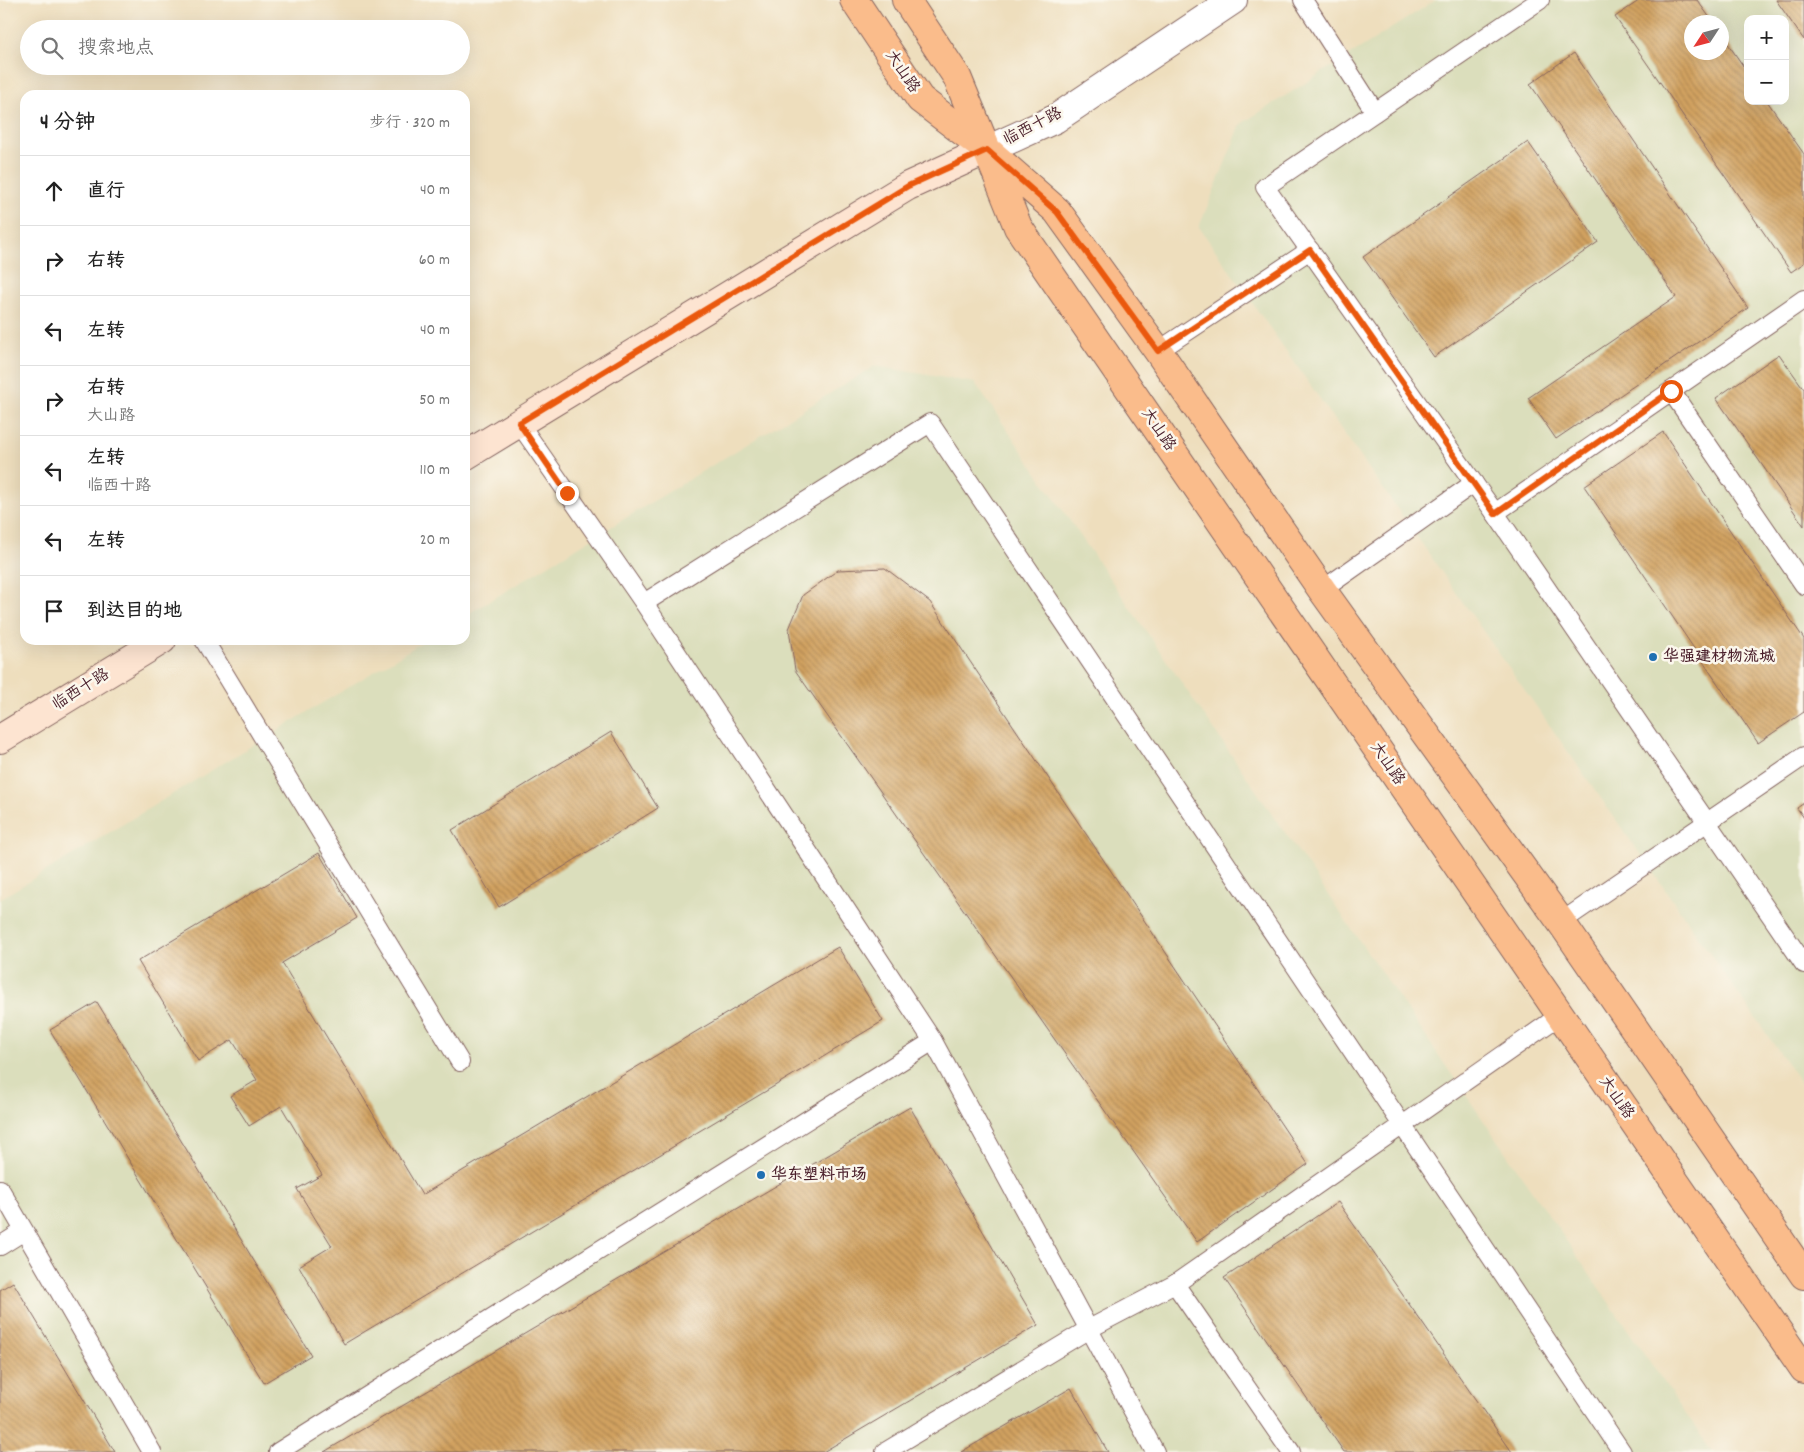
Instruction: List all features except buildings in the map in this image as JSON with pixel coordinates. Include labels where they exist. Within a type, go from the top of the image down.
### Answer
[{"type":"main road","name":"大山路","points":[[854,0],[920,99],[987,150],[1057,212],[1158,351],[1322,590],[1561,922],[1804,1275]]},
{"type":"main road","name":"大山路","points":[[906,0],[957,77],[1018,227],[1804,1369]]},
{"type":"main road","name":"临西十路","points":[[470,453],[908,186],[987,150]]},
{"type":"main road","name":"临西十路","points":[[0,740],[154,645]]},
{"type":"street","name":"临西十路","points":[[987,150],[1055,119],[1233,0]]},
{"type":"lane","points":[[1302,0],[1375,112]]},
{"type":"lane","points":[[1540,0],[1266,187],[1495,514],[1804,964]]},
{"type":"lane","points":[[1158,351],[1310,250]]},
{"type":"lane","points":[[1495,514],[1804,299]]},
{"type":"lane","points":[[1671,391],[1804,585]]},
{"type":"lane","points":[[519,423],[644,603],[933,1041],[1155,1452]]},
{"type":"lane","points":[[644,603],[930,423],[1622,1452]]},
{"type":"lane","points":[[1322,590],[1474,484]]},
{"type":"lane","points":[[207,645],[460,1062]]},
{"type":"lane","points":[[1561,922],[1804,756]]},
{"type":"lane","points":[[885,1452],[1089,1329],[1175,1284],[1560,1016]]},
{"type":"lane","points":[[278,1452],[933,1041]]},
{"type":"lane","points":[[0,1189],[152,1452]]},
{"type":"lane","points":[[0,1246],[24,1231]]},
{"type":"lane","points":[[1175,1284],[1291,1452]]},
{"type":"shaded area","name":"华强建材物流城","points":[[1436,0],[1804,0],[1804,1087],[1199,227],[1241,124]]},
{"type":"shaded area","name":"华东塑料市场","points":[[875,366],[975,383],[1712,1452],[0,1452],[0,899],[418,645],[470,645],[470,613]]},
{"type":"place","name":"华强建材物流城","points":[[1653,657]]},
{"type":"place","name":"华东塑料市场","points":[[761,1175]]},
{"type":"route","points":[[567,493],[519,423],[908,186],[987,150],[1057,212],[1158,351],[1310,250],[1495,514],[1671,391]]}]
